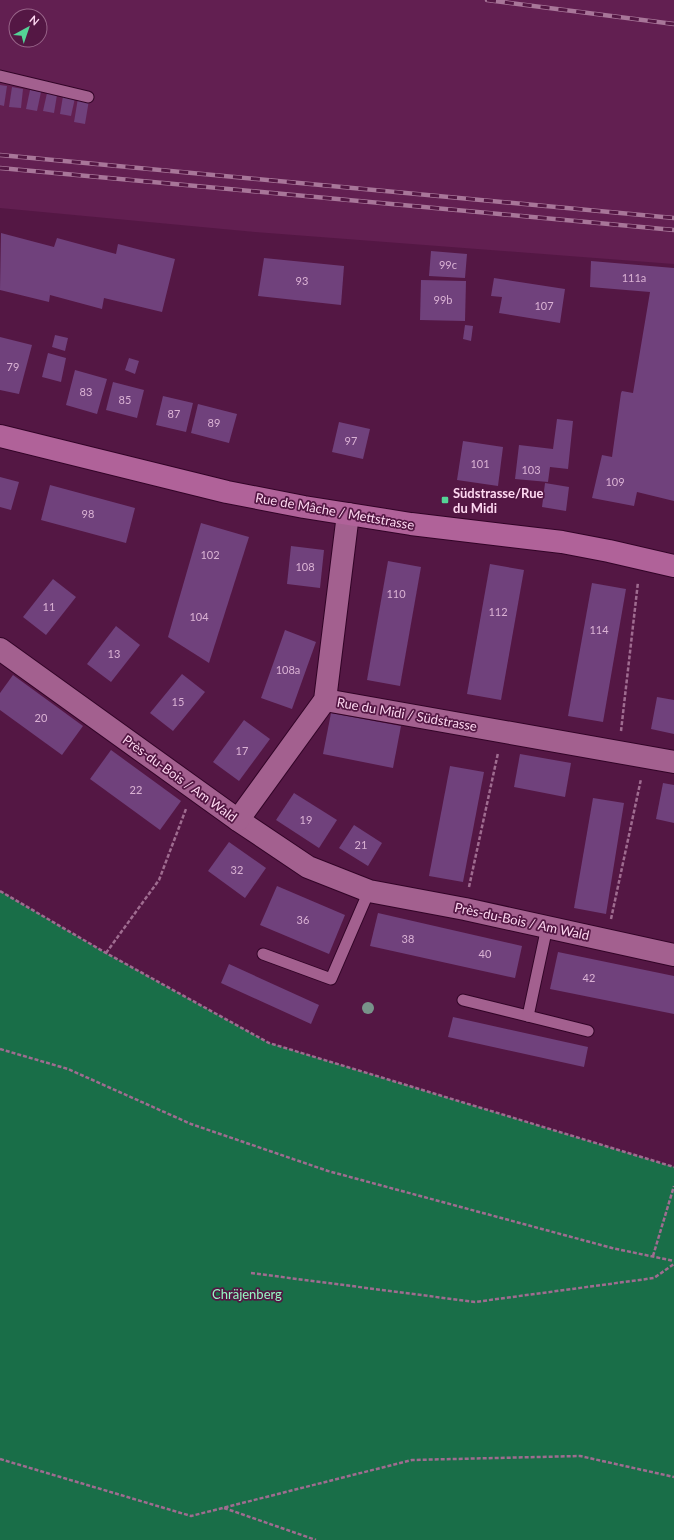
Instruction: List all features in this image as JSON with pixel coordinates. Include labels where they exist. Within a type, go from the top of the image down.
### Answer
[{"type":"main road","name":"Rue de Mâche / Mettstrasse","points":[[0,436],[227,492],[348,514],[439,528],[562,542],[674,566]]},
{"type":"street","name":"Rue du Midi / Südstrasse","points":[[348,514],[325,700],[674,762]]},
{"type":"street","name":"Près-du-Bois / Am Wald","points":[[0,649],[238,820],[308,866],[369,891],[465,909],[674,955]]},
{"type":"street","points":[[238,820],[325,700]]},
{"type":"lane","points":[[0,76],[88,97]]},
{"type":"lane","points":[[263,954],[331,979],[369,891]]},
{"type":"lane","points":[[528,1016],[547,927]]},
{"type":"lane","points":[[463,1000],[588,1031]]},
{"type":"path","points":[[618,752],[638,582]]},
{"type":"path","points":[[465,909],[502,731]]},
{"type":"path","points":[[607,940],[645,757]]},
{"type":"path","points":[[106,953],[159,880],[194,788]]},
{"type":"path","points":[[0,891],[106,953],[270,1043],[674,1167]]},
{"type":"path","points":[[0,1049],[68,1069],[191,1124],[328,1171],[612,1248],[674,1261]]},
{"type":"path","points":[[653,1256],[674,1186]]},
{"type":"path","points":[[251,1273],[475,1302],[654,1278],[674,1264]]},
{"type":"path","points":[[0,1459],[191,1516],[412,1460],[580,1456],[674,1477]]},
{"type":"path","points":[[224,1508],[316,1540]]},
{"type":"shaded area","points":[[0,0],[674,0],[674,264],[255,232],[0,208]]},
{"type":"green space","name":"Chräjenberg","points":[[0,891],[106,953],[269,1043],[674,1167],[674,1540],[0,1540]]},
{"type":"building","points":[[0,85],[7,86],[4,106],[0,105]]},
{"type":"building","points":[[12,87],[23,89],[21,108],[9,107]]},
{"type":"building","points":[[30,90],[41,92],[37,111],[26,109]]},
{"type":"building","points":[[47,93],[57,95],[54,113],[43,111]]},
{"type":"building","points":[[63,96],[75,98],[71,116],[60,114]]},
{"type":"building","points":[[78,98],[89,100],[85,124],[74,122]]},
{"type":"building","points":[[1,233],[54,247],[57,238],[116,254],[118,244],[175,259],[162,312],[104,298],[102,309],[50,295],[49,302],[0,290]]},
{"type":"building","points":[[431,251],[467,254],[465,278],[429,276]]},
{"type":"building","points":[[264,258],[344,266],[341,305],[258,296]]},
{"type":"building","points":[[591,261],[674,268],[674,501],[637,492],[634,506],[592,498],[602,455],[612,457],[621,393],[622,391],[633,393],[650,292],[590,287]]},
{"type":"building","points":[[494,278],[565,289],[560,323],[499,313],[502,297],[491,296]]},
{"type":"building","points":[[421,280],[466,281],[465,321],[420,320]]},
{"type":"building","points":[[465,325],[473,326],[471,341],[463,339]]},
{"type":"building","points":[[55,335],[68,338],[65,351],[52,347]]},
{"type":"building","points":[[0,337],[32,345],[19,394],[0,390]]},
{"type":"building","points":[[48,353],[66,358],[61,382],[42,377]]},
{"type":"building","points":[[129,358],[139,361],[135,374],[125,370]]},
{"type":"building","points":[[75,370],[107,379],[97,414],[66,405]]},
{"type":"building","points":[[113,382],[144,390],[137,418],[106,410]]},
{"type":"building","points":[[163,396],[193,403],[186,432],[156,425]]},
{"type":"building","points":[[198,404],[237,414],[229,443],[191,433]]},
{"type":"building","points":[[557,419],[573,421],[568,469],[550,467],[548,482],[515,479],[519,445],[553,449]]},
{"type":"building","points":[[339,422],[370,429],[363,459],[332,452]]},
{"type":"building","points":[[463,441],[503,447],[498,486],[457,480]]},
{"type":"building","points":[[0,477],[19,482],[11,510],[0,507]]},
{"type":"building","points":[[545,483],[569,487],[566,511],[542,507]]},
{"type":"building","points":[[50,485],[135,508],[126,543],[41,520]]},
{"type":"building","points":[[201,523],[249,537],[209,663],[168,637]]},
{"type":"building","points":[[291,546],[324,550],[320,588],[287,584]]},
{"type":"building","points":[[388,561],[421,567],[400,686],[367,680]]},
{"type":"building","points":[[490,564],[524,570],[501,700],[467,694]]},
{"type":"building","points":[[53,579],[76,597],[46,635],[23,617]]},
{"type":"building","points":[[592,583],[626,589],[603,722],[568,716]]},
{"type":"building","points":[[116,626],[140,645],[111,682],[87,664]]},
{"type":"building","points":[[285,630],[316,642],[292,709],[261,698]]},
{"type":"building","points":[[182,674],[205,692],[173,731],[150,713]]},
{"type":"building","points":[[13,675],[83,726],[62,755],[0,710],[0,693]]},
{"type":"building","points":[[657,697],[674,700],[674,734],[651,729]]},
{"type":"building","points":[[331,713],[401,726],[393,768],[323,754]]},
{"type":"building","points":[[244,720],[270,739],[239,781],[213,762]]},
{"type":"building","points":[[111,750],[181,801],[160,830],[90,779]]},
{"type":"building","points":[[520,754],[571,763],[565,797],[514,787]]},
{"type":"building","points":[[450,766],[484,772],[463,882],[429,876]]},
{"type":"building","points":[[663,783],[674,785],[674,823],[656,819]]},
{"type":"building","points":[[294,793],[337,820],[319,848],[276,820]]},
{"type":"building","points":[[593,798],[624,803],[606,914],[574,908]]},
{"type":"building","points":[[354,825],[382,843],[368,866],[339,848]]},
{"type":"building","points":[[229,842],[266,868],[245,898],[208,871]]},
{"type":"building","points":[[277,886],[345,915],[329,954],[260,925]]},
{"type":"building","points":[[378,913],[522,946],[515,978],[370,946]]},
{"type":"building","points":[[558,952],[674,976],[674,1014],[550,989]]},
{"type":"building","points":[[229,964],[319,1005],[311,1024],[221,983]]},
{"type":"building","points":[[453,1017],[588,1047],[584,1067],[448,1037]]},
{"type":"railway","points":[[487,0],[674,24]]},
{"type":"railway","points":[[0,155],[674,218]]},
{"type":"railway","points":[[0,168],[674,230]]},
{"type":"place","name":"Südstrasse/Rue du Midi","points":[[445,500]]}]
